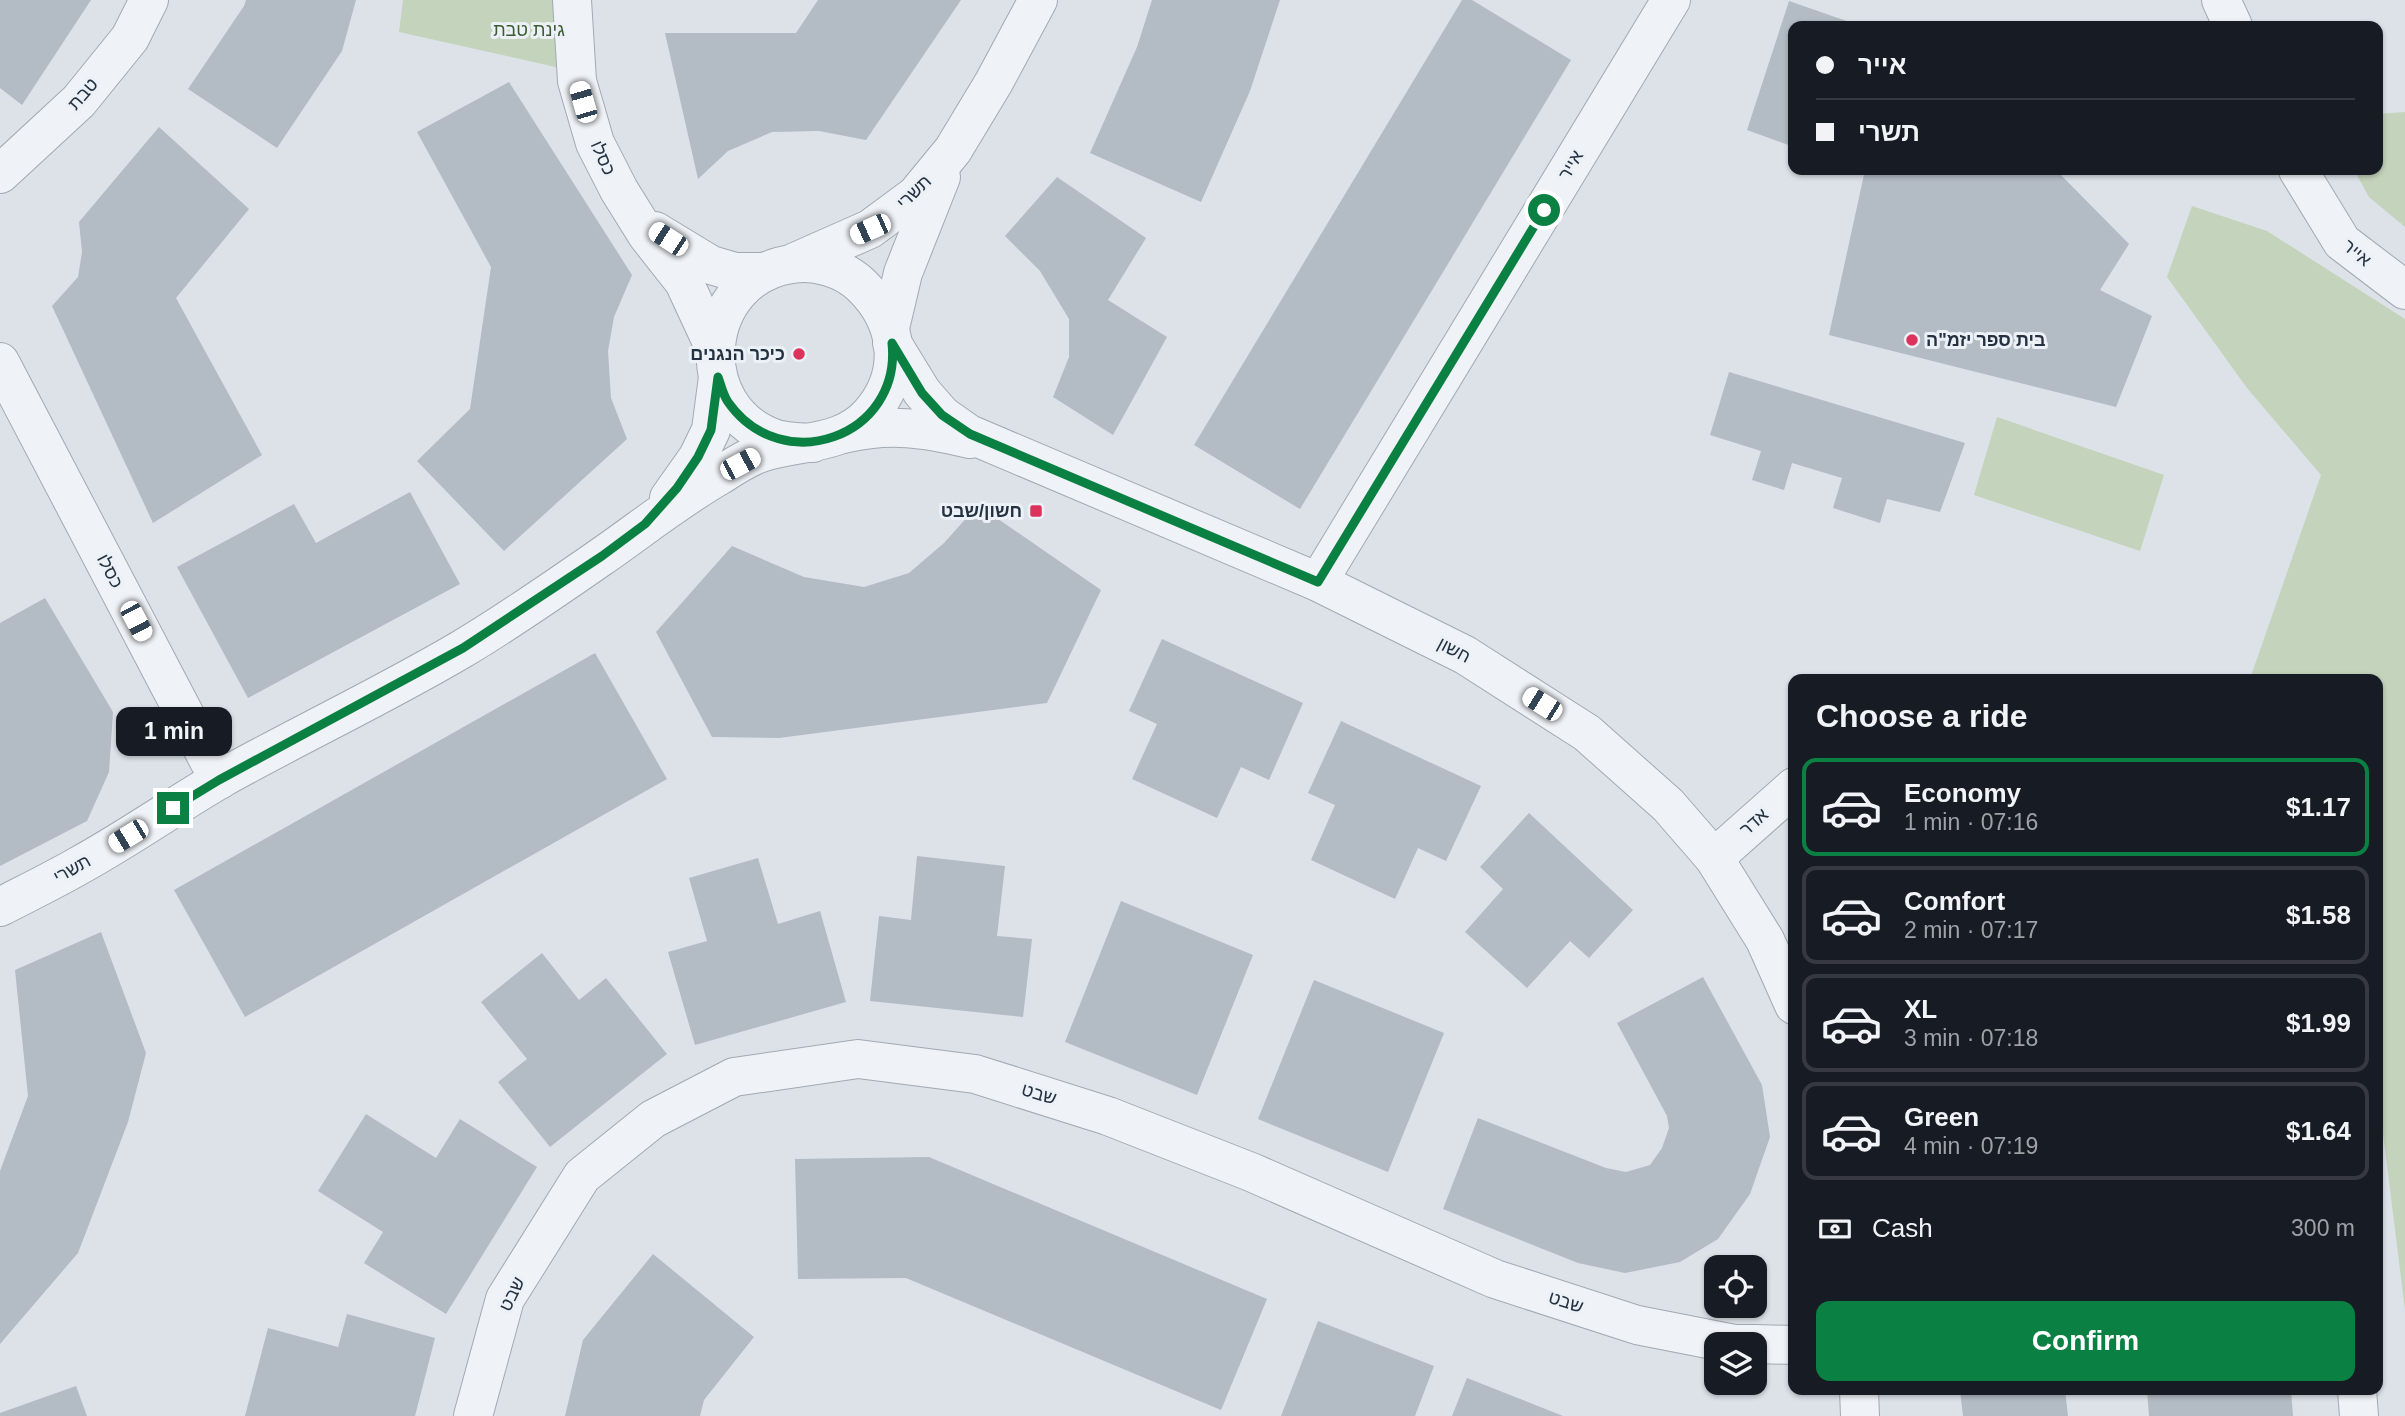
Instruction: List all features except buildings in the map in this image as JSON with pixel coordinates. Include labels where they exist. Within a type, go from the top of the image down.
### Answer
[{"type":"street","name":"טבת","points":[[0,174],[79,101],[130,38],[149,0]]},
{"type":"street","name":"כסלו","points":[[572,0],[577,81],[595,143],[619,190],[648,235],[684,282],[717,363]]},
{"type":"street","name":"תשרי","points":[[778,267],[870,229],[916,195],[953,150],[994,82],[1038,0]]},
{"type":"street","name":"אייר","points":[[1318,582],[1671,0]]},
{"type":"street","points":[[2221,0],[2231,21]]},
{"type":"street","name":"תשרי","points":[[891,336],[903,273],[953,150]]},
{"type":"street","name":"אייר","points":[[2301,175],[2342,242],[2405,290]]},
{"type":"street","name":"כסלו","points":[[619,190],[649,227],[711,265],[735,272],[778,267]]},
{"type":"street","points":[[825,265],[855,279],[877,301],[891,336],[894,360],[886,390],[869,415],[843,434],[822,440],[776,439],[748,424],[727,401],[717,363],[716,332],[738,291],[778,267],[825,265]]},
{"type":"street","name":"חשון","points":[[891,336],[922,393],[942,415],[970,434],[1318,582],[1465,655],[1587,733],[1668,805],[1714,858],[1765,940],[1788,992]]},
{"type":"street","name":"כסלו","points":[[0,362],[219,780]]},
{"type":"street","name":"תשרי","points":[[645,524],[677,488],[698,457],[711,430],[717,363]]},
{"type":"street","name":"חשון","points":[[822,440],[870,428],[908,428],[942,432],[996,445]]},
{"type":"street","name":"תשרי","points":[[0,907],[82,864],[219,780],[463,648],[602,556],[689,494],[760,453],[822,440]]},
{"type":"street","name":"אדר","points":[[1714,858],[1788,792]]},
{"type":"street","name":"שבט","points":[[473,1416],[505,1299],[582,1176],[653,1119],[734,1077],[858,1059],[975,1074],[1108,1116],[1251,1172],[1494,1279],[1637,1325],[1704,1338]]},
{"type":"street","name":"שבט","points":[[1767,1344],[1788,1345]]},
{"type":"street","points":[[1858,1395],[1860,1416]]},
{"type":"street","points":[[2357,1395],[2359,1416]]},
{"type":"green space","name":"גינת טבת","points":[[403,0],[560,0],[560,68],[399,32]]},
{"type":"green space","points":[[2405,112],[2405,227],[2369,197],[2357,175],[2383,175],[2383,114]]},
{"type":"green space","points":[[2192,206],[2267,231],[2405,319],[2405,1310],[2383,1133],[2383,674],[2252,674],[2321,475],[2247,388],[2167,277]]},
{"type":"green space","points":[[1997,417],[2164,475],[2140,551],[1974,495]]},
{"type":"place","name":"בית ספר יזמ\"ה","points":[[1912,340]]},
{"type":"place","name":"כיכר הנגנים","points":[[799,354]]},
{"type":"place","name":"חשון/שבט","points":[[1036,511]]},
{"type":"route","points":[[173,808],[219,780],[463,648],[602,556],[645,524],[677,488],[698,457],[711,430],[718,377],[727,401],[748,424],[776,439],[813,443],[843,434],[869,415],[886,390],[894,360],[892,343],[922,393],[942,415],[970,434],[1318,582],[1544,210]]}]
